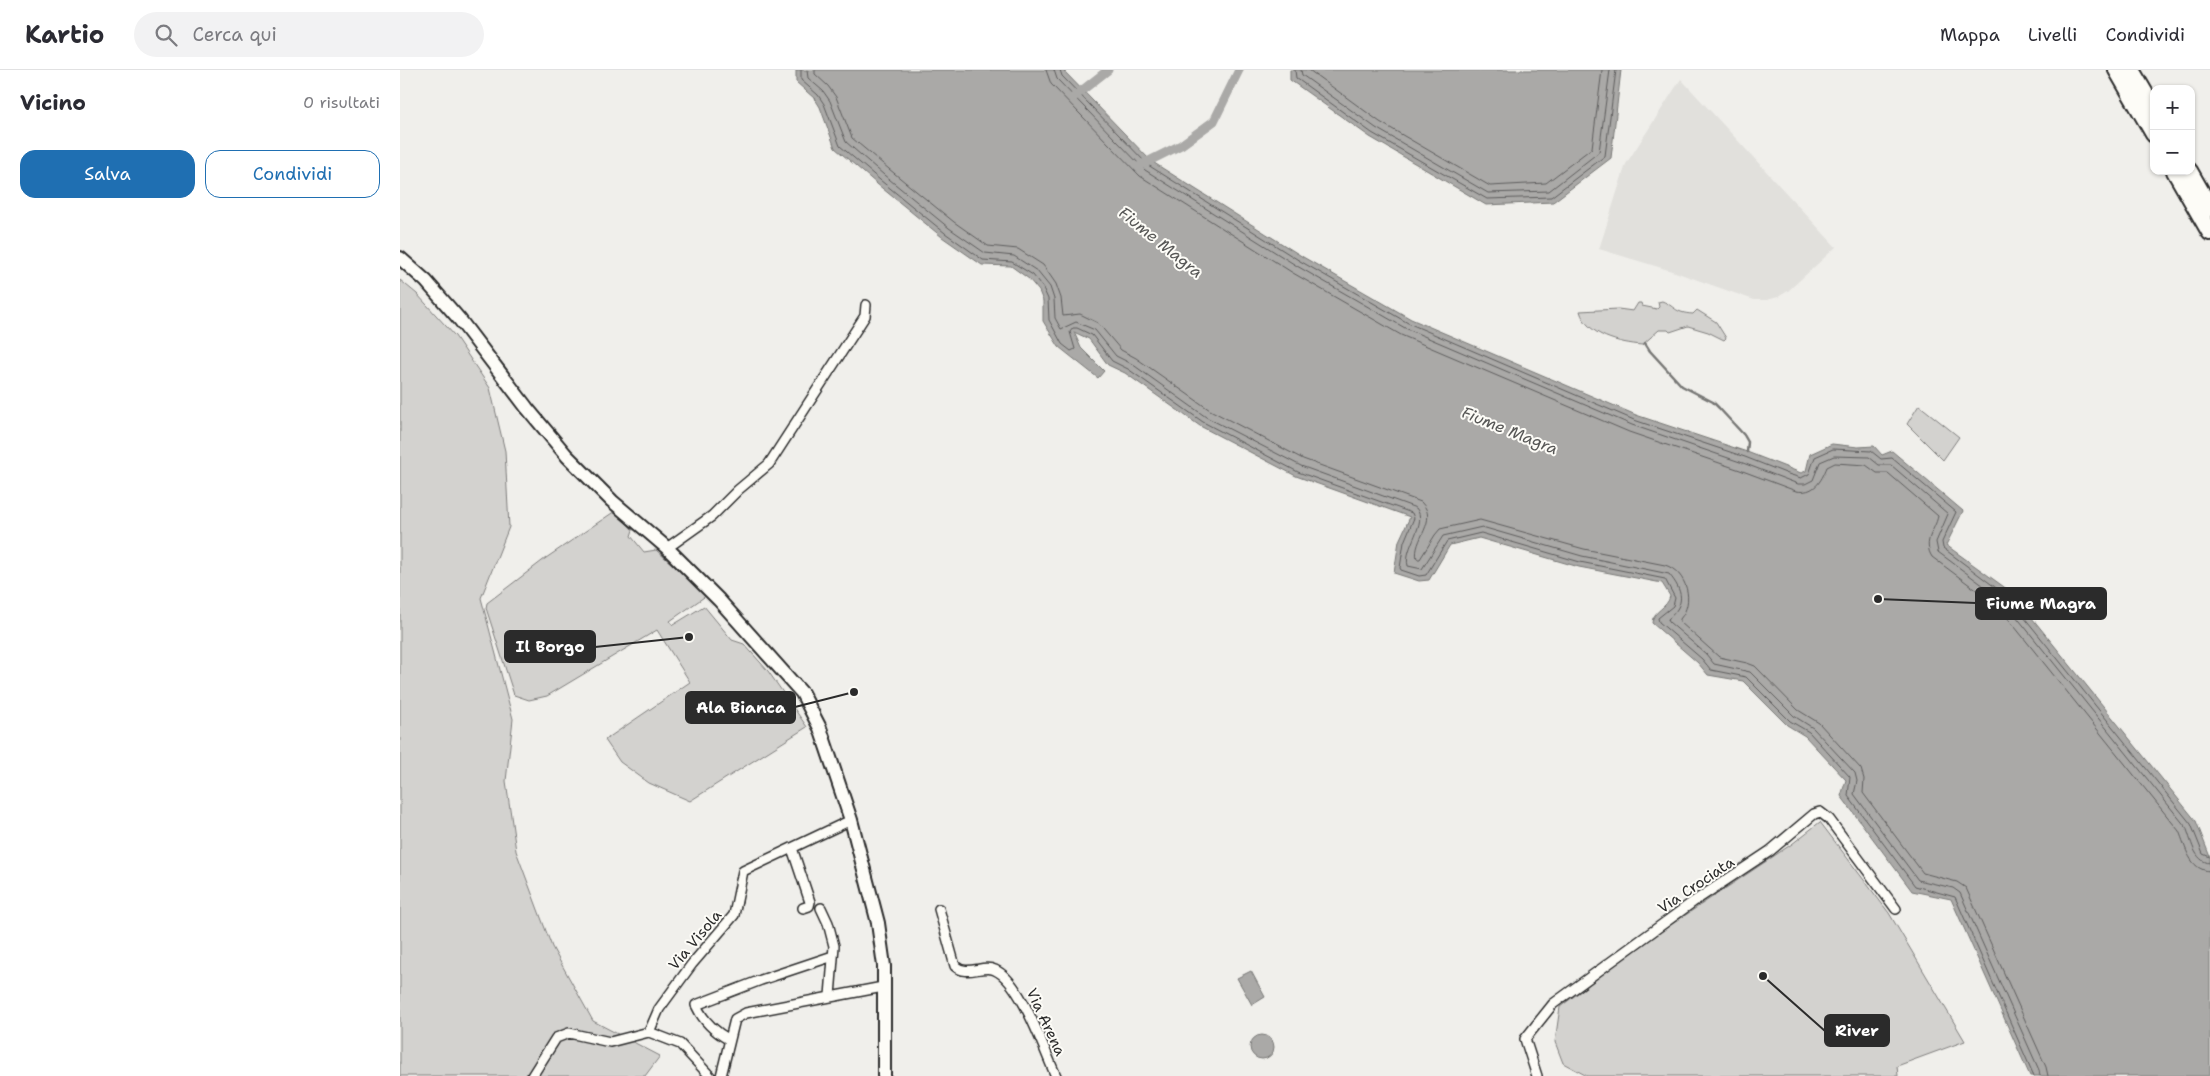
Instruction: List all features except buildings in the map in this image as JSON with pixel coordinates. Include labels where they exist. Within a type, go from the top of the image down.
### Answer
[{"type":"highway","points":[[2117,70],[2152,130]]},
{"type":"highway","points":[[2131,70],[2150,102]]},
{"type":"highway","points":[[2177,175],[2210,232]]},
{"type":"highway","points":[[2191,175],[2210,208]]},
{"type":"main road","points":[[400,258],[426,281],[460,320],[527,408],[567,456],[635,522],[667,548],[719,600],[802,693],[820,728],[852,820],[880,936],[883,987],[884,1076]]},
{"type":"street","points":[[667,548],[712,516],[738,490],[769,464],[865,316],[866,305]]},
{"type":"street","name":"Via Crociata","points":[[1537,1076],[1525,1039],[1553,1004],[1693,902],[1770,851],[1814,814],[1820,812],[1830,819],[1896,909]]},
{"type":"street","name":"Via Visola","points":[[649,1032],[658,1009],[692,964],[734,916],[744,871],[852,820]]},
{"type":"street","points":[[792,848],[810,902],[809,906],[803,908]]},
{"type":"street","points":[[821,908],[833,941],[830,996]]},
{"type":"street","name":"Via Arena","points":[[939,909],[955,966],[958,970],[965,971],[990,968],[1004,976],[1019,993],[1056,1076]]},
{"type":"street","points":[[728,1039],[716,1031],[700,1015],[696,1005],[735,989],[833,956]]},
{"type":"street","points":[[721,1076],[728,1039],[735,1018],[746,1013],[883,987]]},
{"type":"street","points":[[532,1076],[556,1038],[569,1033],[610,1042],[649,1032],[680,1044],[710,1076]]},
{"type":"shaded area","points":[[1681,79],[1836,247],[1788,291],[1778,297],[1767,300],[1754,300],[1675,272],[1599,249],[1626,164]]},
{"type":"shaded area","points":[[400,280],[417,294],[455,336],[490,388],[505,451],[509,527],[481,598],[513,719],[506,781],[516,851],[552,947],[593,1021],[660,1056],[645,1076],[400,1076]]},
{"type":"shaded area","points":[[1662,301],[1678,311],[1693,314],[1697,310],[1716,322],[1726,338],[1724,340],[1708,332],[1688,326],[1670,332],[1668,330],[1659,330],[1642,345],[1624,342],[1605,337],[1597,332],[1584,320],[1580,311],[1618,309],[1633,311],[1638,303],[1641,303],[1642,306],[1657,309],[1659,307],[1658,302]]},
{"type":"shaded area","points":[[1919,405],[1959,437],[1943,460],[1907,424]]},
{"type":"shaded area","points":[[615,511],[633,530],[631,536],[644,552],[656,550],[707,595],[670,621],[673,625],[704,606],[732,640],[744,644],[768,671],[807,727],[690,801],[649,783],[620,762],[605,740],[690,682],[657,630],[547,696],[529,700],[514,695],[486,608],[487,603],[546,558]]},
{"type":"shaded area","points":[[1820,822],[1889,913],[1965,1041],[1897,1066],[1898,1076],[1587,1076],[1563,1063],[1555,1042],[1560,1007],[1642,944],[1792,844]]},
{"type":"water","points":[[796,70],[1063,70],[1151,161],[1303,257],[1411,319],[1636,415],[1747,452],[1801,473],[1806,471],[1810,454],[1832,444],[1858,447],[1874,446],[1882,455],[1892,451],[1963,511],[1946,545],[2011,592],[2196,821],[2210,857],[2210,1076],[2030,1076],[1951,899],[1912,891],[1841,796],[1846,780],[1805,736],[1787,725],[1743,681],[1708,675],[1698,663],[1652,623],[1655,615],[1666,604],[1670,596],[1662,583],[1579,567],[1479,538],[1450,545],[1429,580],[1419,581],[1394,573],[1399,541],[1410,517],[1296,476],[1200,426],[1125,373],[1108,365],[1089,339],[1074,332],[1081,348],[1104,371],[1098,378],[1059,347],[1043,321],[1043,301],[1039,291],[1029,279],[1011,266],[982,265],[942,237],[835,148],[820,107],[815,99],[796,82]]},
{"type":"water","points":[[1290,70],[1621,70],[1611,158],[1553,202],[1486,205],[1370,137],[1290,80]]},
{"type":"water","points":[[1251,971],[1265,997],[1252,1005],[1237,978]]},
{"type":"water","points":[[1257,1035],[1267,1035],[1274,1042],[1274,1052],[1267,1059],[1257,1059],[1250,1052],[1250,1042]]},
{"type":"waterway","points":[[1075,96],[1108,70]]},
{"type":"waterway","points":[[1141,165],[1181,145],[1214,121],[1239,70]]},
{"type":"waterway","points":[[1645,343],[1682,386],[1713,402],[1719,408],[1744,435],[1748,442],[1747,452]]},
{"type":"place","name":"Fiume Magra","points":[[1878,599]]},
{"type":"place","name":"Il Borgo","points":[[689,637]]},
{"type":"place","name":"Ala Bianca","points":[[854,692]]},
{"type":"place","name":"River","points":[[1763,976]]}]
